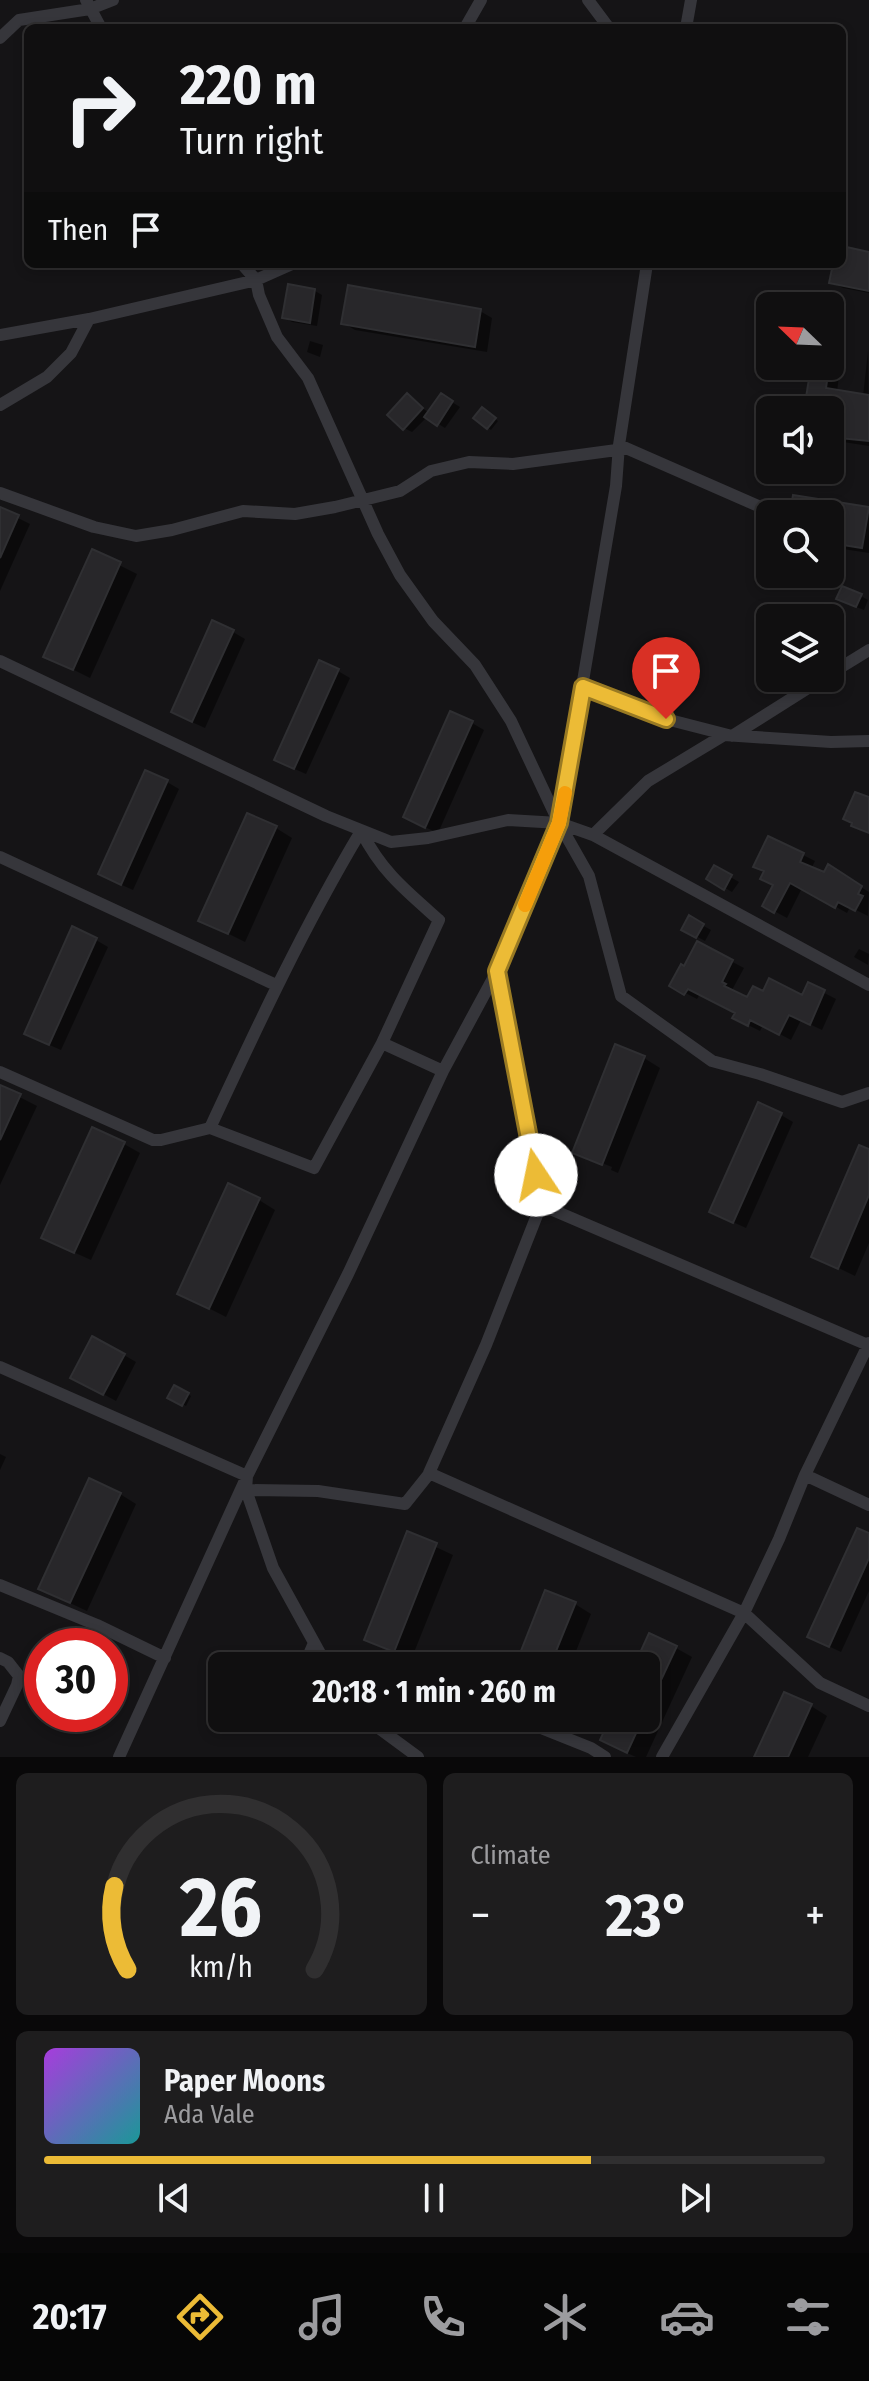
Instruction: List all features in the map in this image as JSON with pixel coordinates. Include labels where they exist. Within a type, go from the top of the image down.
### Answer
[{"type":"street","points":[[0,38],[19,20],[113,0]]},
{"type":"street","points":[[467,24],[481,0]]},
{"type":"street","points":[[588,0],[606,24]]},
{"type":"street","points":[[687,24],[691,0]]},
{"type":"street","points":[[88,4],[99,24]]},
{"type":"street","points":[[246,268],[256,280],[277,337],[308,378],[378,534],[400,575],[433,621],[475,665],[511,721],[559,823],[589,876],[621,996],[712,1061],[842,1102],[869,1093]]},
{"type":"street","points":[[0,335],[89,319],[256,280],[283,268]]},
{"type":"street","points":[[119,1757],[247,1476],[348,1274],[443,1071],[497,971],[559,823],[616,486],[646,268]]},
{"type":"street","points":[[0,405],[47,377],[71,353],[89,319]]},
{"type":"street","points":[[0,493],[94,527],[136,536],[243,511],[295,514],[364,500],[400,491],[431,471],[469,462],[513,464],[621,448],[756,505]]},
{"type":"street","points":[[844,665],[869,650]]},
{"type":"street","points":[[0,661],[361,831],[391,842],[428,838],[508,820],[559,823],[593,835],[869,985]]},
{"type":"street","points":[[583,687],[666,719],[732,736],[802,692]]},
{"type":"street","points":[[593,835],[648,781],[724,735],[831,742],[869,741]]},
{"type":"street","points":[[210,1128],[276,985],[361,831]]},
{"type":"street","points":[[0,1072],[153,1140],[210,1128],[314,1168],[382,1043],[439,920],[391,878],[361,831]]},
{"type":"street","points":[[0,857],[276,985]]},
{"type":"street","points":[[246,1490],[318,1491],[405,1504],[429,1474],[486,1345],[541,1205],[497,971]]},
{"type":"street","points":[[382,1043],[443,1071]]},
{"type":"street","points":[[541,1205],[868,1344],[744,1613],[662,1757]]},
{"type":"street","points":[[0,1367],[247,1476]]},
{"type":"street","points":[[429,1474],[744,1613],[820,1683],[869,1706]]},
{"type":"street","points":[[805,1475],[869,1505]]},
{"type":"street","points":[[247,1476],[246,1490],[273,1568],[319,1652]]},
{"type":"street","points":[[0,1585],[97,1625],[165,1658]]},
{"type":"street","points":[[310,1652],[314,1643]]},
{"type":"street","points":[[0,1658],[8,1662],[19,1676],[0,1721]]},
{"type":"street","points":[[384,1732],[418,1757]]},
{"type":"street","points":[[551,1732],[605,1757]]},
{"type":"building","points":[[846,247],[869,252],[869,291],[829,283],[832,268],[846,268]]},
{"type":"building","points":[[288,284],[315,289],[310,323],[282,318]]},
{"type":"building","points":[[348,285],[481,309],[475,347],[341,324]]},
{"type":"building","points":[[809,380],[827,380],[826,388],[869,395],[869,441],[844,438],[844,396],[806,396]]},
{"type":"building","points":[[407,393],[423,408],[403,430],[387,415]]},
{"type":"building","points":[[441,393],[453,401],[437,426],[424,417]]},
{"type":"building","points":[[482,407],[496,418],[487,429],[473,418]]},
{"type":"building","points":[[793,495],[825,500],[792,500]]},
{"type":"building","points":[[844,503],[869,507],[862,548],[844,545]]},
{"type":"building","points":[[0,507],[19,515],[0,558]]},
{"type":"building","points":[[92,549],[121,562],[73,670],[43,657]]},
{"type":"building","points":[[844,587],[862,594],[856,607],[836,599]]},
{"type":"building","points":[[212,620],[234,630],[192,722],[171,712]]},
{"type":"building","points":[[319,660],[339,669],[294,769],[274,760]]},
{"type":"building","points":[[450,711],[473,721],[425,828],[403,817]]},
{"type":"building","points":[[145,770],[168,780],[121,885],[98,874]]},
{"type":"building","points":[[855,792],[869,797],[869,833],[843,819]]},
{"type":"building","points":[[247,813],[277,826],[228,934],[198,921]]},
{"type":"building","points":[[768,836],[804,853],[800,862],[824,872],[828,864],[862,886],[858,894],[863,896],[855,911],[838,902],[835,908],[790,883],[774,913],[762,906],[773,885],[760,879],[764,871],[753,867]]},
{"type":"building","points":[[714,865],[732,875],[724,890],[706,879]]},
{"type":"building","points":[[689,915],[704,924],[696,938],[681,930]]},
{"type":"building","points":[[72,926],[97,938],[49,1045],[24,1034]]},
{"type":"building","points":[[697,941],[733,960],[722,982],[726,984],[724,986],[747,997],[753,986],[763,991],[769,978],[802,995],[808,982],[825,990],[810,1025],[789,1015],[779,1035],[750,1020],[748,1026],[732,1018],[735,1013],[688,989],[684,995],[669,986]]},
{"type":"building","points":[[615,1044],[645,1056],[602,1165],[572,1153]]},
{"type":"building","points":[[0,1085],[21,1094],[0,1140]]},
{"type":"building","points":[[758,1102],[782,1113],[733,1223],[709,1212]]},
{"type":"building","points":[[92,1127],[125,1142],[74,1253],[41,1238]]},
{"type":"building","points":[[859,1145],[869,1149],[869,1195],[838,1269],[811,1257]]},
{"type":"building","points":[[228,1183],[260,1198],[209,1309],[177,1294]]},
{"type":"building","points":[[92,1336],[125,1354],[103,1395],[70,1378]]},
{"type":"building","points":[[174,1385],[189,1393],[182,1406],[167,1398]]},
{"type":"building","points":[[89,1478],[121,1493],[70,1603],[38,1589]]},
{"type":"building","points":[[857,1528],[869,1533],[869,1558],[829,1647],[807,1637]]},
{"type":"building","points":[[407,1531],[437,1543],[394,1652],[364,1640]]},
{"type":"building","points":[[545,1590],[576,1602],[556,1652],[521,1652]]},
{"type":"building","points":[[649,1633],[677,1646],[660,1682],[660,1652],[640,1652]]},
{"type":"building","points":[[784,1692],[812,1704],[788,1757],[754,1757]]},
{"type":"building","points":[[604,1732],[637,1732],[627,1753],[600,1740]]},
{"type":"slow traffic","points":[[525,905],[559,823],[565,793]]},
{"type":"route","points":[[536,1175],[497,971],[559,823],[583,687],[666,719]]}]
